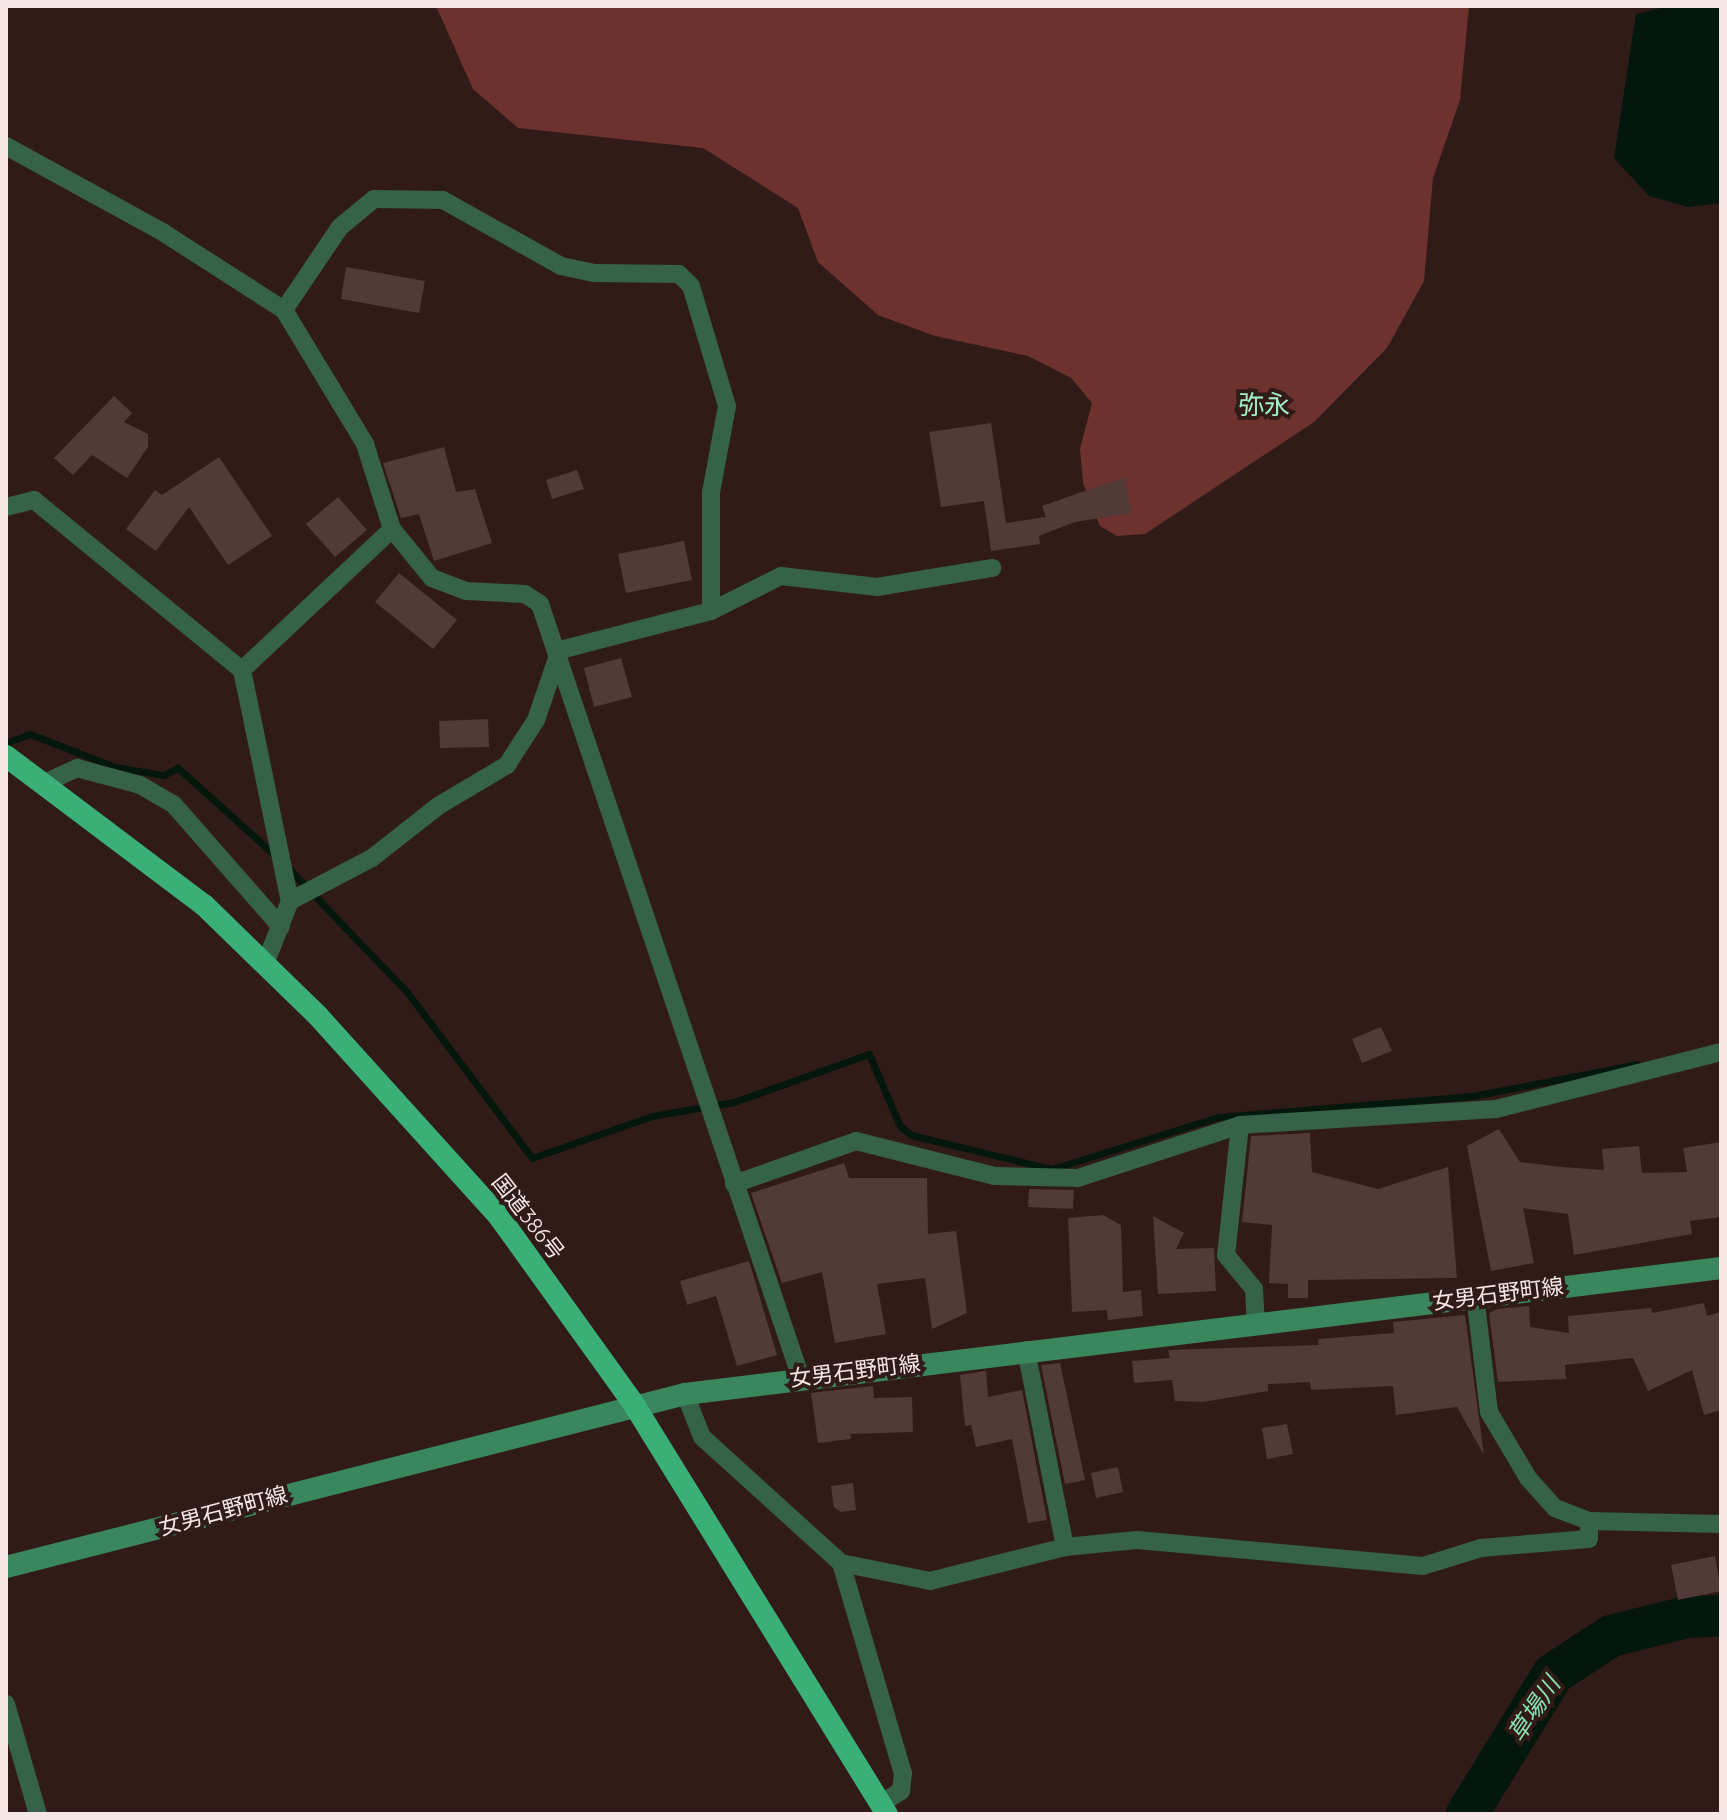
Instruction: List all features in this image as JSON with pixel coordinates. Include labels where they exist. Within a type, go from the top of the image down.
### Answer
[{"type":"highway","name":"国道386号","points":[[6,756],[47,782],[204,905],[265,964],[498,1215],[633,1403],[884,1809]]},
{"type":"main road","name":"女男石野町線","points":[[6,1567],[633,1403],[1026,1350],[1721,1268]]},
{"type":"street","points":[[6,146],[164,233],[284,310],[365,444],[392,529],[432,578],[466,591],[525,594],[540,604],[560,650],[734,1184],[801,1378]]},
{"type":"street","points":[[284,310],[340,227],[374,199],[443,200],[561,266],[593,273],[679,274],[691,286],[727,406],[711,492],[711,611]]},
{"type":"street","points":[[6,507],[34,500],[242,670],[290,901],[265,964]]},
{"type":"street","points":[[242,670],[392,529]]},
{"type":"street","points":[[560,650],[711,611],[781,576],[877,587],[992,568]]},
{"type":"street","points":[[290,901],[372,858],[438,806],[507,765],[536,720],[560,650]]},
{"type":"street","points":[[47,782],[77,768],[140,785],[174,805],[281,927]]},
{"type":"street","points":[[734,1184],[856,1141],[994,1176],[1078,1178],[1240,1125],[1496,1109],[1721,1052]]},
{"type":"street","points":[[1240,1125],[1226,1255],[1254,1289],[1256,1322]]},
{"type":"street","points":[[1475,1296],[1489,1412],[1528,1478],[1567,1516],[1589,1521],[1721,1524]]},
{"type":"street","points":[[1026,1350],[1065,1547]]},
{"type":"street","points":[[685,1394],[702,1437],[841,1563],[930,1581],[1065,1547],[1194,1541],[1423,1566],[1481,1548],[1589,1539],[1589,1521]]},
{"type":"street","points":[[841,1563],[903,1773],[901,1791],[884,1809]]},
{"type":"street","points":[[6,1704],[38,1814]]},
{"type":"shaded area","points":[[436,6],[1469,6],[1460,100],[1433,178],[1424,281],[1387,348],[1314,422],[1145,534],[1117,536],[1100,526],[1083,483],[1080,449],[1092,403],[1071,378],[1028,356],[935,336],[878,315],[818,262],[798,208],[703,148],[518,128],[473,89]]},
{"type":"shaded area","points":[[1669,6],[1721,6],[1721,203],[1688,207],[1649,196],[1614,158],[1636,14]]},
{"type":"building","points":[[346,267],[425,281],[419,313],[341,299]]},
{"type":"building","points":[[114,396],[132,413],[124,422],[148,434],[148,447],[127,478],[92,455],[73,475],[54,458]]},
{"type":"building","points":[[991,423],[1006,523],[1046,517],[1042,506],[1125,477],[1131,513],[1075,522],[1039,536],[1040,544],[991,551],[984,501],[941,507],[929,432]]},
{"type":"building","points":[[444,447],[456,492],[475,489],[492,543],[434,561],[419,514],[401,518],[383,463]]},
{"type":"building","points":[[219,457],[272,536],[228,565],[189,507],[156,551],[126,529],[155,490],[162,495]]},
{"type":"building","points":[[577,470],[584,489],[552,499],[546,480]]},
{"type":"building","points":[[338,497],[367,530],[335,557],[306,524]]},
{"type":"building","points":[[684,541],[692,580],[626,593],[618,554]]},
{"type":"building","points":[[399,573],[457,620],[433,649],[375,602]]},
{"type":"building","points":[[621,658],[632,697],[594,707],[584,668]]},
{"type":"building","points":[[488,719],[489,747],[440,748],[439,721]]},
{"type":"building","points":[[1381,1027],[1392,1051],[1362,1063],[1352,1039]]},
{"type":"building","points":[[1499,1129],[1520,1162],[1604,1170],[1602,1149],[1639,1146],[1642,1173],[1687,1172],[1683,1148],[1721,1142],[1721,1217],[1690,1221],[1692,1234],[1574,1255],[1568,1214],[1523,1208],[1534,1263],[1491,1271],[1467,1146]]},
{"type":"building","points":[[1310,1133],[1312,1172],[1378,1189],[1448,1167],[1457,1278],[1308,1280],[1308,1298],[1288,1298],[1288,1284],[1269,1283],[1272,1225],[1242,1222],[1251,1136]]},
{"type":"building","points":[[844,1163],[849,1178],[927,1178],[928,1234],[956,1231],[967,1313],[932,1329],[925,1278],[877,1284],[886,1334],[835,1343],[822,1272],[782,1283],[751,1193]]},
{"type":"building","points":[[1029,1189],[1074,1190],[1073,1209],[1028,1207]]},
{"type":"building","points":[[1103,1215],[1121,1225],[1123,1292],[1141,1290],[1143,1316],[1108,1320],[1107,1310],[1072,1312],[1068,1218]]},
{"type":"building","points":[[1153,1216],[1184,1233],[1176,1249],[1214,1248],[1216,1291],[1158,1294]]},
{"type":"building","points":[[749,1261],[777,1355],[737,1366],[716,1296],[687,1305],[680,1281]]},
{"type":"building","points":[[1704,1303],[1707,1316],[1721,1312],[1721,1410],[1704,1415],[1692,1370],[1648,1391],[1633,1358],[1565,1365],[1566,1379],[1498,1382],[1489,1313],[1498,1309],[1529,1306],[1530,1327],[1569,1333],[1568,1316],[1651,1308],[1652,1313]]},
{"type":"building","points":[[1465,1315],[1484,1455],[1457,1407],[1396,1415],[1393,1386],[1311,1390],[1310,1382],[1268,1384],[1268,1391],[1203,1402],[1175,1401],[1172,1380],[1134,1383],[1132,1361],[1170,1358],[1168,1350],[1319,1345],[1318,1339],[1394,1333],[1393,1322]]},
{"type":"building","points":[[1060,1363],[1085,1480],[1065,1484],[1041,1365]]},
{"type":"building","points":[[986,1371],[988,1397],[1022,1390],[1047,1520],[1028,1523],[1012,1439],[976,1447],[971,1425],[965,1426],[960,1375]]},
{"type":"building","points":[[873,1386],[874,1398],[912,1397],[913,1432],[850,1434],[851,1439],[818,1443],[811,1393]]},
{"type":"building","points":[[1287,1424],[1293,1454],[1267,1459],[1262,1428]]},
{"type":"building","points":[[1118,1467],[1123,1492],[1096,1498],[1091,1473]]},
{"type":"building","points":[[853,1483],[856,1510],[841,1512],[834,1507],[831,1486]]},
{"type":"building","points":[[1715,1556],[1721,1591],[1678,1600],[1671,1565]]},
{"type":"waterway","points":[[6,743],[30,734],[115,767],[164,775],[178,768],[277,857]]},
{"type":"waterway","points":[[289,869],[407,992],[532,1158],[652,1116],[734,1102],[869,1054],[900,1126],[911,1135],[1052,1169],[1218,1117],[1473,1096],[1637,1064]]},
{"type":"waterway","name":"草場川","points":[[1467,1814],[1553,1674],[1611,1636],[1687,1617],[1721,1616]]},
{"type":"district","name":"弥永","points":[[1264,405]]}]
